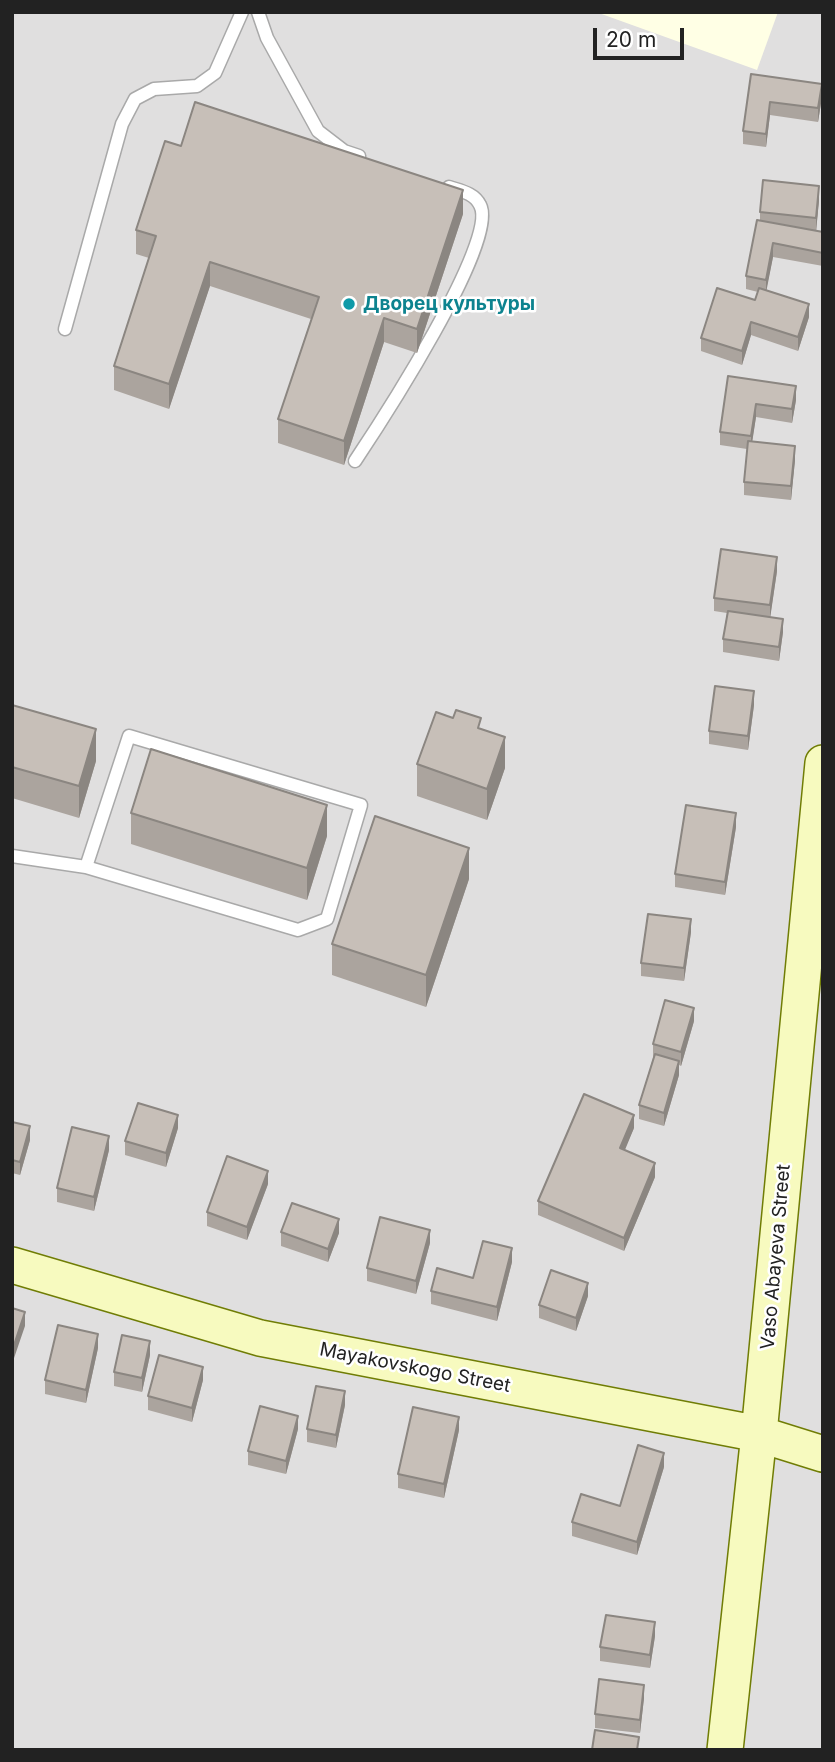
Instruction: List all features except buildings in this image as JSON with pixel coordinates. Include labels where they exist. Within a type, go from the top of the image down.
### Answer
[{"type":"main road","name":"Vaso Abayeva Street","points":[[724,1750],[759,1434],[823,763]]},
{"type":"main road","name":"Mayakovskogo Street","points":[[12,1265],[260,1338],[759,1434],[823,1454]]},
{"type":"lane","points":[[65,329],[122,124],[135,99],[154,89],[197,86],[215,73],[242,12]]},
{"type":"lane","points":[[258,12],[267,38],[318,131],[344,150],[376,162]]},
{"type":"lane","points":[[355,461],[402,389],[457,289],[481,233],[484,222],[481,206],[471,194],[434,182]]},
{"type":"lane","points":[[12,856],[86,867],[298,930],[327,919],[360,805],[130,736],[86,867]]},
{"type":"shaded area","points":[[12,12],[823,12],[823,1750],[12,1750]]},
{"type":"shaded area","points":[[596,12],[778,12],[757,70]]},
{"type":"place","name":"Дворец культуры","points":[[349,304]]}]
